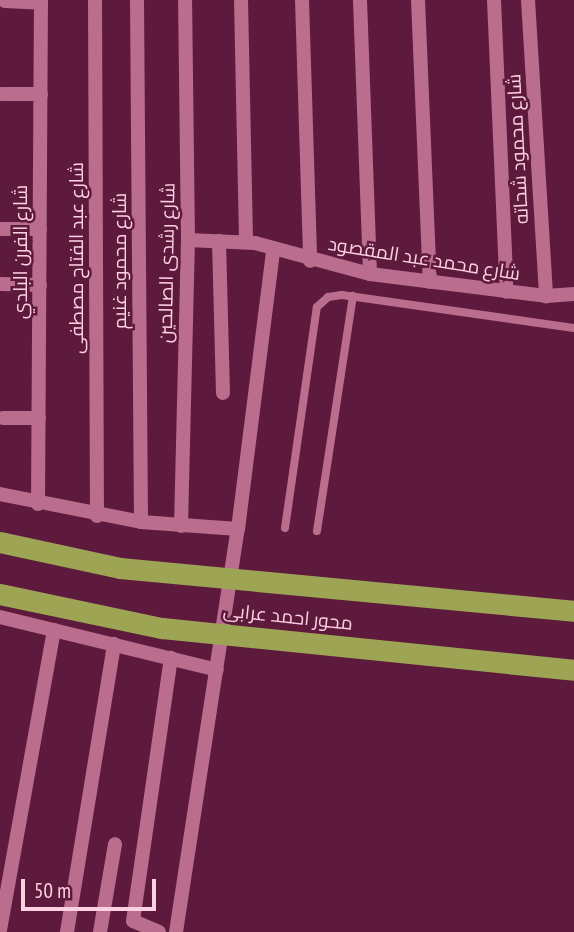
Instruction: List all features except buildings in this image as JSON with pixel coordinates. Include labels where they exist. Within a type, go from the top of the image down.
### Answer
[{"type":"highway","name":"محور احمد عرابى","points":[[0,541],[132,569],[574,611]]},
{"type":"highway","name":"محور احمد عرابى","points":[[0,594],[162,628],[574,670]]},
{"type":"street","name":"شارع عبد الفتاح مصطفى","points":[[95,0],[97,516]]},
{"type":"street","name":"شارع محمود غنيم","points":[[137,0],[141,522]]},
{"type":"street","name":"شارع رشدى الصالحين","points":[[181,526],[188,240],[185,0]]},
{"type":"street","points":[[240,0],[246,242]]},
{"type":"street","points":[[302,0],[310,261]]},
{"type":"street","points":[[360,0],[370,274]]},
{"type":"street","points":[[418,0],[430,282]]},
{"type":"street","points":[[494,0],[506,292]]},
{"type":"street","name":"شارع محمود شحاته","points":[[528,0],[546,296]]},
{"type":"street","points":[[5,1],[41,1]]},
{"type":"street","name":"شارع الفرن البلدي","points":[[38,504],[41,1]]},
{"type":"street","points":[[2,94],[41,94]]},
{"type":"street","points":[[0,229],[40,229]]},
{"type":"street","name":"شارع محمد عبد المقصود","points":[[188,240],[246,242],[310,261],[370,274],[546,296],[574,294]]},
{"type":"street","points":[[219,241],[223,393]]},
{"type":"street","points":[[176,932],[218,670],[273,250]]},
{"type":"street","points":[[0,284],[40,285]]},
{"type":"street","points":[[3,418],[39,418]]},
{"type":"street","points":[[0,494],[97,516],[181,526],[238,529]]},
{"type":"street","points":[[0,617],[218,670]]},
{"type":"street","points":[[0,930],[54,630]]},
{"type":"street","points":[[67,932],[114,644]]},
{"type":"street","points":[[159,932],[134,921],[171,658]]},
{"type":"street","points":[[100,932],[115,844]]},
{"type":"lane","points":[[285,528],[317,307],[335,295],[353,296],[574,328]]},
{"type":"lane","points":[[317,531],[353,296]]}]
